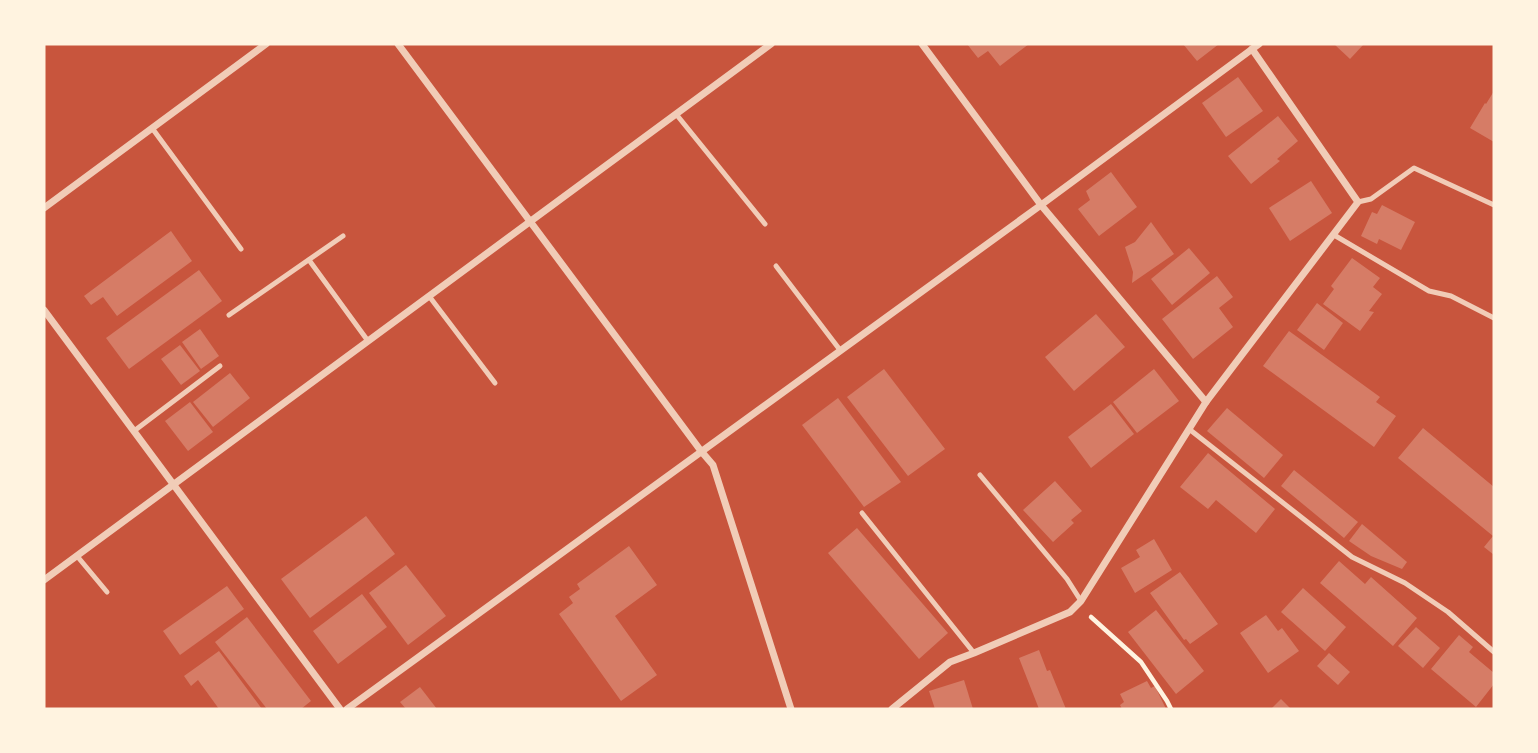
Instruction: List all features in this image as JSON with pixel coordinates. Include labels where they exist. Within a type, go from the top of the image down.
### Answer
[{"type":"street","points":[[44,208],[266,44]]},
{"type":"street","points":[[398,44],[713,465],[791,709]]},
{"type":"street","points":[[44,580],[771,44]]},
{"type":"street","points":[[922,44],[1041,205],[1206,402]]},
{"type":"street","points":[[347,709],[1041,205],[1255,46],[1358,202],[1206,402],[1081,601],[1070,612],[950,662],[892,709]]},
{"type":"street","points":[[44,310],[341,709]]},
{"type":"lane","points":[[676,114],[765,224]]},
{"type":"lane","points":[[152,128],[241,249]]},
{"type":"lane","points":[[1358,202],[1371,199],[1415,167],[1494,205]]},
{"type":"lane","points":[[1334,235],[1429,290],[1451,296],[1494,318]]},
{"type":"lane","points":[[229,315],[343,236]]},
{"type":"lane","points":[[309,260],[368,341]]},
{"type":"lane","points":[[776,266],[840,350]]},
{"type":"lane","points":[[429,296],[495,383]]},
{"type":"lane","points":[[134,431],[220,366]]},
{"type":"lane","points":[[1189,429],[1352,557],[1405,583],[1448,612],[1494,652]]},
{"type":"lane","points":[[980,475],[1067,579],[1081,601]]},
{"type":"lane","points":[[862,513],[974,653]]},
{"type":"lane","points":[[77,555],[107,592]]},
{"type":"path","points":[[1081,601],[1091,617],[1141,662],[1171,709]]},
{"type":"building","points":[[967,44],[1029,44],[1000,66],[988,51],[978,58]]},
{"type":"building","points":[[1183,44],[1219,44],[1197,61]]},
{"type":"building","points":[[1334,44],[1364,44],[1350,59]]},
{"type":"building","points":[[1238,77],[1263,111],[1226,137],[1202,103]]},
{"type":"building","points":[[1494,91],[1494,142],[1470,128]]},
{"type":"building","points":[[1278,116],[1298,141],[1277,159],[1280,161],[1251,184],[1228,156]]},
{"type":"building","points":[[1111,172],[1137,207],[1099,236],[1078,209],[1090,200],[1086,191]]},
{"type":"building","points":[[1311,181],[1332,213],[1290,241],[1269,208]]},
{"type":"building","points":[[1382,205],[1415,222],[1401,250],[1379,239],[1377,244],[1361,236],[1372,212],[1377,214]]},
{"type":"building","points":[[1151,222],[1174,254],[1132,283],[1133,272],[1125,247],[1135,242]]},
{"type":"building","points":[[171,231],[192,261],[117,316],[103,297],[91,305],[84,296]]},
{"type":"building","points":[[1189,248],[1210,273],[1172,305],[1151,279]]},
{"type":"building","points":[[1352,258],[1380,278],[1373,287],[1382,294],[1369,311],[1374,312],[1360,331],[1323,304],[1334,289],[1331,286]]},
{"type":"building","points":[[199,270],[222,301],[129,369],[106,338]]},
{"type":"building","points":[[1217,276],[1233,297],[1219,308],[1233,327],[1193,359],[1162,319]]},
{"type":"building","points":[[1317,303],[1343,323],[1324,350],[1297,330]]},
{"type":"building","points":[[1096,314],[1125,347],[1074,391],[1045,357]]},
{"type":"building","points":[[200,329],[219,356],[201,369],[182,342]]},
{"type":"building","points":[[1289,331],[1380,397],[1376,402],[1396,416],[1374,447],[1263,366]]},
{"type":"building","points":[[180,345],[200,371],[181,385],[161,359]]},
{"type":"building","points":[[884,369],[945,449],[908,476],[847,397]]},
{"type":"building","points":[[1154,369],[1179,401],[1137,433],[1113,402]]},
{"type":"building","points":[[230,373],[250,398],[213,427],[193,402]]},
{"type":"building","points":[[838,398],[901,482],[864,507],[802,425]]},
{"type":"building","points":[[190,402],[213,432],[188,451],[165,421]]},
{"type":"building","points":[[1111,404],[1134,434],[1091,468],[1068,437]]},
{"type":"building","points":[[1227,408],[1283,455],[1264,478],[1207,431]]},
{"type":"building","points":[[1423,428],[1494,487],[1494,555],[1484,547],[1493,536],[1398,458]]},
{"type":"building","points":[[1208,453],[1275,509],[1256,533],[1216,500],[1208,509],[1180,487]]},
{"type":"building","points":[[1294,470],[1358,522],[1344,538],[1281,486]]},
{"type":"building","points":[[1055,481],[1082,511],[1071,520],[1074,523],[1053,542],[1023,510]]},
{"type":"building","points":[[366,516],[395,554],[310,618],[281,579]]},
{"type":"building","points":[[1362,524],[1407,562],[1402,569],[1371,556],[1349,541]]},
{"type":"building","points":[[857,528],[948,633],[919,659],[828,553]]},
{"type":"building","points":[[1154,539],[1172,570],[1135,593],[1121,568],[1140,557],[1136,550]]},
{"type":"building","points":[[629,546],[657,585],[615,616],[657,675],[621,701],[559,614],[573,603],[569,597],[580,589],[577,584]]},
{"type":"building","points":[[1339,561],[1365,584],[1371,577],[1417,618],[1393,646],[1320,583]]},
{"type":"building","points":[[406,565],[446,616],[408,645],[369,593]]},
{"type":"building","points":[[1180,572],[1218,624],[1190,644],[1184,640],[1150,593]]},
{"type":"building","points":[[227,586],[244,609],[180,655],[163,631]]},
{"type":"building","points":[[1303,588],[1346,627],[1325,651],[1281,612]]},
{"type":"building","points":[[362,594],[387,627],[338,664],[313,631]]},
{"type":"building","points":[[1156,610],[1204,671],[1176,694],[1128,632]]},
{"type":"building","points":[[1266,615],[1278,631],[1282,628],[1299,651],[1268,673],[1240,633]]},
{"type":"building","points":[[247,617],[311,701],[301,709],[267,709],[215,642]]},
{"type":"building","points":[[1416,627],[1440,648],[1423,668],[1398,646]]},
{"type":"building","points":[[1459,635],[1473,647],[1469,652],[1494,673],[1494,684],[1476,707],[1431,669]]},
{"type":"building","points":[[1039,650],[1066,709],[1039,709],[1019,658]]},
{"type":"building","points":[[219,651],[262,709],[219,709],[198,680],[191,686],[184,676]]},
{"type":"building","points":[[1329,653],[1350,672],[1338,685],[1317,666]]},
{"type":"building","points":[[964,680],[973,709],[935,709],[929,691]]},
{"type":"building","points":[[1147,681],[1151,688],[1155,686],[1166,709],[1122,709],[1120,705],[1124,702],[1120,694]]},
{"type":"building","points":[[420,687],[437,709],[406,709],[400,702]]},
{"type":"building","points":[[1281,699],[1291,709],[1271,709]]}]
